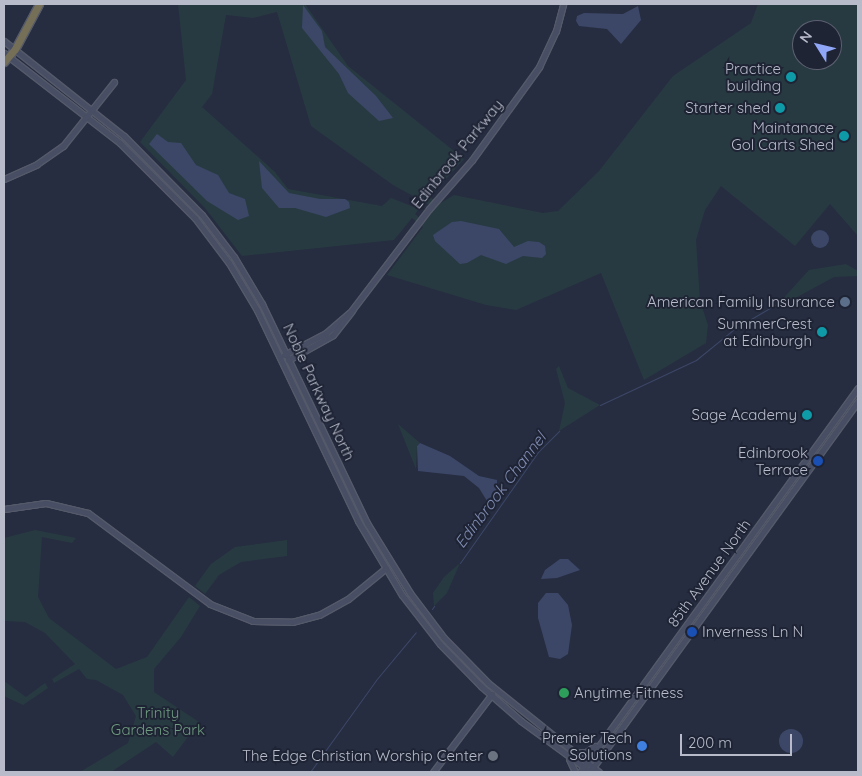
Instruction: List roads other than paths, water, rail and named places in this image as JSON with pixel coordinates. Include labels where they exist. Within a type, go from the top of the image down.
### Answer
[{"type":"highway","points":[[6,58],[15,50],[39,4]]},
{"type":"highway","points":[[31,20],[44,4]]},
{"type":"main road","name":"Edinbrook Parkway","points":[[283,363],[333,336],[429,209],[472,160],[532,78],[550,45],[563,4]]},
{"type":"main road","name":"Noble Parkway North","points":[[4,41],[94,110],[168,177],[213,229],[253,288],[287,353],[356,500],[391,565],[435,627],[495,690],[573,752],[591,771],[599,772]]},
{"type":"main road","name":"Noble Parkway North","points":[[6,58],[89,117],[160,180],[206,231],[250,297],[280,356],[358,522],[385,569],[432,634],[491,696],[554,745],[586,765]]},
{"type":"main road","points":[[4,179],[51,156],[89,117],[114,82]]},
{"type":"main road","name":"Edinbrook Parkway","points":[[280,356],[326,332],[352,310]]},
{"type":"main road","name":"85th Avenue North","points":[[580,772],[858,388]]},
{"type":"main road","name":"85th Avenue North","points":[[591,771],[858,401]]},
{"type":"main road","points":[[4,509],[46,503],[88,513],[202,598],[226,612],[253,620],[292,622],[319,615],[348,599],[391,565]]},
{"type":"main road","points":[[433,772],[495,690]]},
{"type":"main road","points":[[573,752],[593,749],[616,717],[624,711]]},
{"type":"main road","points":[[554,745],[572,762],[575,772]]},
{"type":"water","points":[[303,5],[322,31],[325,47],[376,96],[393,118],[379,121],[348,93],[339,74],[302,28]]},
{"type":"water","points":[[638,6],[641,20],[621,44],[607,29],[579,26],[576,21],[577,16],[584,13],[623,14]]},
{"type":"water","points":[[157,134],[168,142],[181,143],[196,165],[218,175],[229,193],[245,199],[249,216],[238,220],[207,201],[149,144]]},
{"type":"water","points":[[259,161],[289,193],[320,199],[345,199],[349,202],[350,208],[326,217],[295,208],[279,208],[262,188]]},
{"type":"water","points":[[461,221],[499,229],[514,247],[528,241],[539,242],[545,246],[546,254],[542,258],[523,256],[506,264],[481,255],[467,263],[460,264],[435,241],[433,235],[452,222]]},
{"type":"water","points":[[820,230],[826,233],[829,239],[826,245],[820,248],[814,245],[811,239],[814,233]]},
{"type":"water","points":[[420,443],[450,456],[479,476],[497,480],[497,491],[487,501],[479,488],[464,476],[418,471],[417,446]]},
{"type":"water","points":[[560,559],[568,559],[580,570],[557,578],[541,579],[545,570]]},
{"type":"water","points":[[546,593],[558,593],[568,605],[572,625],[568,654],[560,659],[549,657],[538,618],[538,603]]},
{"type":"water","points":[[791,729],[796,730],[802,736],[802,746],[796,752],[791,753],[786,752],[780,746],[779,741],[780,736],[786,730]]},
{"type":"waterway","name":"Edinbrook Channel","points":[[600,405],[696,360],[734,329],[780,302]]},
{"type":"waterway","name":"Edinbrook Channel","points":[[460,563],[538,452],[559,431]]},
{"type":"waterway","name":"Edinbrook Channel","points":[[310,772],[376,680],[416,632]]},
{"type":"place","name":"Practice building","points":[[791,77]]},
{"type":"place","name":"Starter shed","points":[[780,108]]},
{"type":"place","name":"Maintanace Gol Carts Shed","points":[[844,136]]},
{"type":"place","name":"American Family Insurance","points":[[845,302]]},
{"type":"place","name":"SummerCrest at Edinburgh","points":[[822,332]]},
{"type":"place","name":"Sage Academy","points":[[807,415]]},
{"type":"place","name":"Edinbrook Terrace","points":[[818,461]]},
{"type":"place","name":"Inverness Ln N","points":[[692,632]]},
{"type":"place","name":"Anytime Fitness","points":[[564,693]]},
{"type":"place","name":"Premier Tech Solutions","points":[[642,746]]},
{"type":"place","name":"The Edge Christian Worship Center","points":[[493,756]]},
{"type":"park label","name":"Trinity Gardens Park","points":[[158,720]]}]
